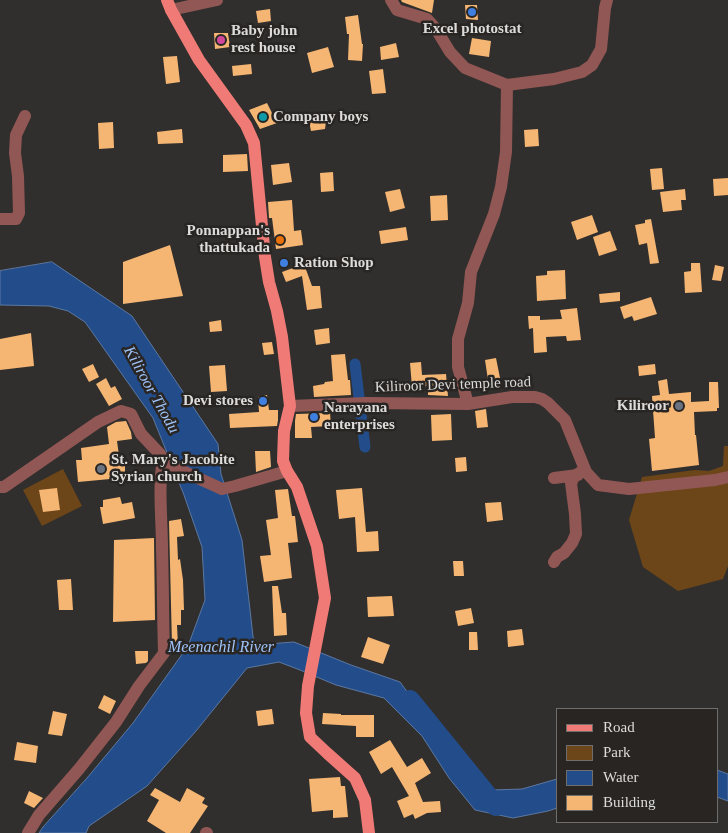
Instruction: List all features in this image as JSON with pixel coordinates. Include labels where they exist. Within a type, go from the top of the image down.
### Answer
[{"type":"main road","points":[[169,5],[199,60],[246,125],[254,143],[268,282],[277,311],[282,337],[290,406],[284,431],[283,460],[296,487],[317,546],[325,598],[308,686],[306,713],[310,737],[355,778],[365,800],[369,833]]},
{"type":"street","points":[[169,5],[217,0]]},
{"type":"street","points":[[391,0],[397,10],[427,19],[436,29],[450,52],[465,68],[507,85],[582,72],[592,65],[601,49],[607,0]]},
{"type":"street","points":[[468,404],[458,367],[458,339],[468,303],[471,272],[494,214],[502,187],[506,152],[507,85]]},
{"type":"street","points":[[0,219],[16,219],[19,213],[16,135],[25,116]]},
{"type":"street","name":"Kiliroor Devi temple road","points":[[290,406],[366,403],[468,404],[512,397],[535,397],[548,403],[565,420],[586,472],[598,485],[629,489],[728,477]]},
{"type":"street","points":[[0,487],[4,487],[98,422],[121,412],[131,414],[141,434],[166,460],[178,469],[222,488],[288,471]]},
{"type":"street","points":[[28,833],[39,815],[79,770],[116,722],[139,686],[164,653],[161,494],[162,468],[166,460]]},
{"type":"street","points":[[554,478],[578,475],[583,464]]},
{"type":"street","points":[[554,562],[572,543],[576,534],[571,483],[574,476]]},
{"type":"green space","points":[[724,446],[728,446],[728,566],[723,579],[678,591],[643,567],[629,520],[642,477],[695,470],[709,471],[723,466]]},
{"type":"green space","points":[[63,469],[82,506],[42,526],[23,490]]},
{"type":"water","name":"Meenachil River","points":[[52,262],[132,316],[218,444],[221,474],[242,540],[254,645],[294,642],[400,682],[471,783],[492,790],[522,789],[556,779],[556,808],[513,818],[475,810],[449,778],[422,736],[384,698],[336,685],[279,662],[247,668],[196,731],[147,786],[89,826],[86,833],[39,833],[133,723],[188,646],[205,600],[202,547],[184,495],[153,418],[85,322],[68,311],[49,306],[0,305],[0,271]]},
{"type":"water","points":[[718,770],[728,774],[728,801],[718,797]]},
{"type":"building","points":[[401,0],[434,0],[432,13],[402,2]]},
{"type":"building","name":"Excel photostat","points":[[465,5],[477,5],[478,20],[466,19]]},
{"type":"building","points":[[270,9],[271,21],[258,23],[256,11]]},
{"type":"building","points":[[358,15],[363,44],[362,61],[348,60],[349,34],[347,34],[345,17]]},
{"type":"building","points":[[214,33],[228,33],[230,47],[215,49]]},
{"type":"building","points":[[472,38],[491,41],[489,57],[469,54]]},
{"type":"building","points":[[396,43],[399,57],[381,60],[380,47]]},
{"type":"building","points":[[328,47],[334,67],[312,73],[307,53]]},
{"type":"building","points":[[177,56],[180,82],[166,84],[163,57]]},
{"type":"building","points":[[251,64],[252,74],[233,76],[232,66]]},
{"type":"building","points":[[383,69],[386,93],[372,94],[369,71]]},
{"type":"building","name":"Company boys","points":[[267,103],[277,123],[260,129],[249,110]]},
{"type":"building","points":[[327,114],[325,129],[311,131],[308,116]]},
{"type":"building","points":[[113,122],[114,148],[99,149],[98,123]]},
{"type":"building","points":[[182,129],[183,143],[158,144],[157,132]]},
{"type":"building","points":[[538,129],[539,146],[525,147],[524,130]]},
{"type":"building","points":[[247,154],[248,171],[223,172],[223,155]]},
{"type":"building","points":[[289,163],[292,182],[273,185],[271,165]]},
{"type":"building","points":[[662,168],[664,189],[652,190],[650,169]]},
{"type":"building","points":[[333,172],[334,191],[321,192],[320,173]]},
{"type":"building","points":[[728,178],[728,195],[714,196],[713,179]]},
{"type":"building","points":[[400,189],[405,208],[390,212],[385,192]]},
{"type":"building","points":[[685,189],[686,200],[681,200],[682,210],[663,212],[660,192]]},
{"type":"building","points":[[447,195],[448,220],[431,221],[430,196]]},
{"type":"building","points":[[292,200],[294,231],[301,230],[303,245],[276,249],[272,218],[269,218],[268,202]]},
{"type":"building","points":[[592,215],[598,232],[577,240],[571,222]]},
{"type":"building","points":[[651,219],[659,263],[650,264],[647,243],[639,245],[635,225],[645,223],[645,220]]},
{"type":"building","points":[[406,227],[408,240],[381,244],[379,231]]},
{"type":"building","points":[[610,231],[617,250],[599,256],[593,237]]},
{"type":"building","points":[[170,245],[183,296],[123,304],[123,262]]},
{"type":"building","points":[[691,263],[700,263],[702,292],[685,293],[684,272],[691,271]]},
{"type":"building","points":[[304,264],[312,286],[320,286],[322,308],[307,310],[302,276],[286,282],[282,272]]},
{"type":"building","points":[[715,265],[724,267],[721,281],[712,280]]},
{"type":"building","points":[[565,270],[566,299],[537,301],[536,276],[547,275],[547,271]]},
{"type":"building","points":[[620,292],[620,301],[600,303],[599,294]]},
{"type":"building","points":[[651,297],[657,314],[634,321],[632,316],[624,319],[620,307]]},
{"type":"building","points":[[577,308],[581,340],[567,341],[566,336],[546,337],[547,352],[534,353],[533,328],[529,329],[528,316],[540,316],[540,320],[562,319],[560,310]]},
{"type":"building","points":[[221,320],[222,331],[210,332],[209,322]]},
{"type":"building","points":[[329,328],[330,343],[316,345],[314,330]]},
{"type":"building","points":[[31,333],[34,366],[0,370],[0,339]]},
{"type":"building","points":[[272,342],[274,354],[264,355],[262,343]]},
{"type":"building","points":[[345,354],[351,395],[314,397],[313,386],[333,381],[331,355]]},
{"type":"building","points":[[496,358],[500,378],[488,380],[485,360]]},
{"type":"building","points":[[421,362],[422,375],[446,374],[448,396],[428,395],[428,386],[412,387],[410,363]]},
{"type":"building","points":[[93,364],[99,377],[89,382],[82,369]]},
{"type":"building","points":[[655,364],[656,374],[639,376],[638,366]]},
{"type":"building","points":[[225,365],[227,391],[211,392],[209,366]]},
{"type":"building","points":[[106,378],[111,388],[115,386],[122,399],[109,406],[96,384]]},
{"type":"building","points":[[667,379],[669,394],[691,392],[691,402],[709,401],[709,382],[718,382],[719,408],[717,408],[717,411],[694,412],[699,465],[652,471],[649,439],[655,438],[652,396],[660,395],[658,381]]},
{"type":"building","points":[[267,395],[269,410],[278,410],[277,426],[230,428],[229,414],[259,412],[258,397]]},
{"type":"building","points":[[486,409],[488,427],[477,428],[475,411]]},
{"type":"building","points":[[330,413],[331,426],[311,427],[312,438],[295,438],[296,414]]},
{"type":"building","points":[[451,414],[452,440],[432,441],[431,415]]},
{"type":"building","points":[[126,421],[132,439],[117,441],[120,463],[125,463],[125,472],[121,473],[121,478],[78,482],[76,460],[82,460],[81,448],[109,444],[107,427],[116,422]]},
{"type":"building","points":[[255,451],[270,451],[271,467],[256,472]]},
{"type":"building","points":[[466,457],[467,471],[456,472],[455,458]]},
{"type":"building","points":[[57,488],[60,510],[43,512],[39,490]]},
{"type":"building","points":[[362,488],[366,532],[378,531],[379,551],[357,552],[355,517],[339,519],[336,490]]},
{"type":"building","points":[[288,489],[292,516],[295,516],[298,542],[288,543],[292,578],[264,582],[260,556],[271,555],[266,520],[278,518],[275,490]]},
{"type":"building","points":[[120,497],[122,504],[132,502],[135,518],[103,524],[100,507],[103,507],[103,500]]},
{"type":"building","points":[[501,502],[503,520],[487,522],[485,503]]},
{"type":"building","points":[[181,519],[184,536],[177,537],[178,560],[180,559],[183,580],[184,610],[181,610],[181,625],[177,625],[178,646],[172,646],[169,521]]},
{"type":"building","points":[[154,538],[155,620],[113,622],[114,540]]},
{"type":"building","points":[[453,561],[463,561],[464,576],[454,576]]},
{"type":"building","points":[[71,579],[73,610],[59,610],[57,580]]},
{"type":"building","points":[[272,586],[278,586],[282,613],[286,613],[287,635],[274,636]]},
{"type":"building","points":[[392,596],[394,616],[368,617],[367,597]]},
{"type":"building","points":[[471,608],[474,623],[458,626],[455,611]]},
{"type":"building","points":[[522,629],[524,645],[508,647],[507,631]]},
{"type":"building","points":[[469,632],[477,632],[478,650],[469,650]]},
{"type":"building","points":[[368,637],[390,645],[383,664],[361,657]]},
{"type":"building","points":[[135,651],[148,651],[148,661],[136,664]]},
{"type":"building","points":[[104,695],[116,701],[110,714],[98,708]]},
{"type":"building","points":[[272,709],[274,724],[258,726],[256,711]]},
{"type":"building","points":[[53,711],[67,714],[62,736],[48,734]]},
{"type":"building","points":[[323,713],[374,715],[374,737],[356,737],[356,726],[322,724]]},
{"type":"building","points":[[390,740],[407,767],[422,758],[431,773],[415,783],[423,802],[440,801],[441,812],[427,813],[415,819],[413,814],[404,818],[397,801],[409,796],[392,767],[381,774],[369,752]]},
{"type":"building","points":[[17,742],[38,746],[36,763],[14,760]]},
{"type":"building","points":[[340,777],[341,786],[345,786],[348,817],[333,818],[333,810],[312,812],[309,779]]},
{"type":"building","points":[[155,788],[180,802],[187,788],[205,798],[202,803],[208,806],[190,833],[166,833],[147,821],[159,800],[150,795]]},
{"type":"building","points":[[29,791],[43,798],[34,808],[24,803]]},
{"type":"waterway","points":[[355,364],[365,447]]},
{"type":"waterway","points":[[410,700],[496,806]]},
{"type":"place","name":"Excel photostat","points":[[472,12]]},
{"type":"place","name":"Baby john rest house","points":[[221,40]]},
{"type":"place","name":"Company boys","points":[[263,117]]},
{"type":"place","name":"Ponnappan's thattukada","points":[[280,240]]},
{"type":"place","name":"Ration Shop","points":[[284,263]]},
{"type":"place","name":"Devi stores","points":[[263,401]]},
{"type":"place","name":"Kiliroor","points":[[679,406]]},
{"type":"place","name":"Narayana enterprises","points":[[314,417]]},
{"type":"place","name":"St. Mary's Jacobite Syrian church","points":[[101,469]]},
{"type":"water label","name":"Kiliroor Thodu","points":[[151,390]]}]
